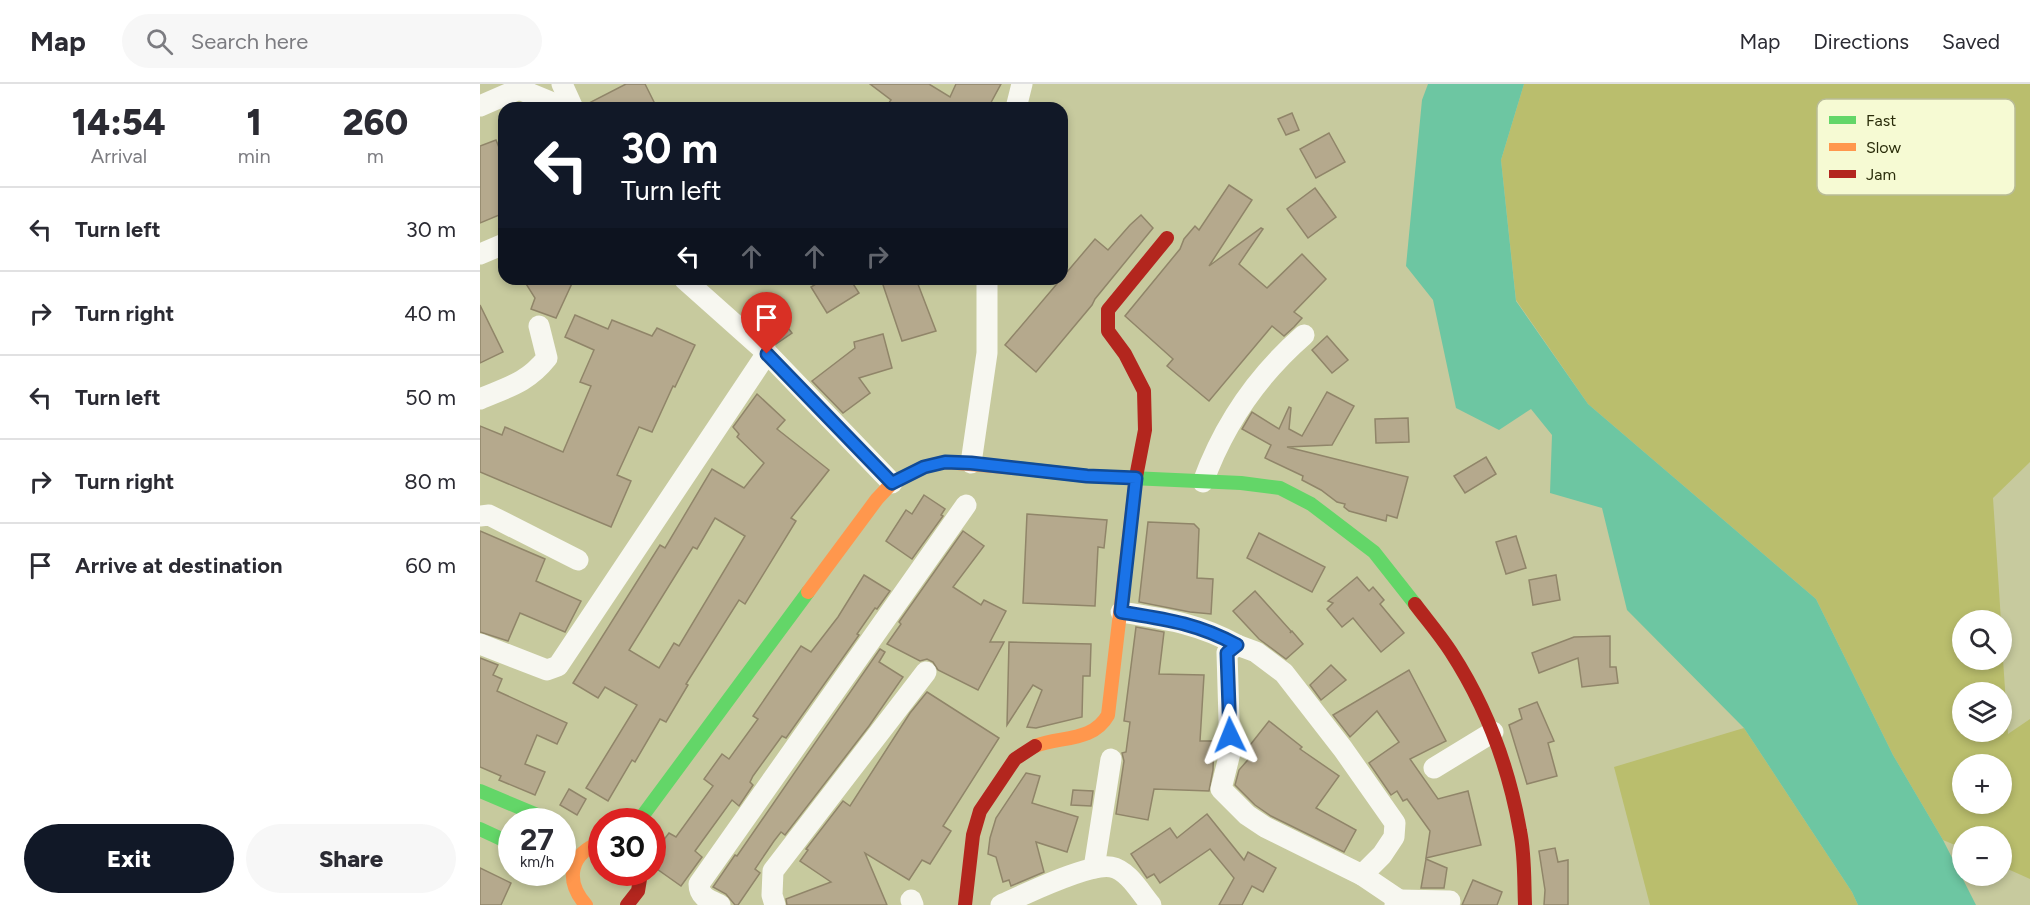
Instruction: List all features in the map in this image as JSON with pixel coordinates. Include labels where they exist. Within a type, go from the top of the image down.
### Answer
[{"type":"street","points":[[562,84],[570,102]]},
{"type":"street","points":[[1018,102],[1022,84]]},
{"type":"street","points":[[480,106],[521,87],[552,102]]},
{"type":"street","points":[[965,905],[973,835],[980,812],[1015,759],[1037,745],[1094,732],[1103,724],[1108,715],[1136,478],[1145,430],[1144,392],[1125,354],[1108,331],[1108,310],[1167,238]]},
{"type":"street","points":[[480,254],[498,246]]},
{"type":"street","points":[[691,285],[767,354],[892,483]]},
{"type":"street","points":[[971,463],[987,353],[987,285]]},
{"type":"street","points":[[480,399],[526,380],[537,371],[547,358],[539,326]]},
{"type":"street","points":[[1203,482],[1212,458],[1235,414],[1278,357],[1304,335]]},
{"type":"street","points":[[480,644],[547,670],[558,666],[767,354]]},
{"type":"street","points":[[648,808],[877,499],[892,483],[924,467],[945,462],[1087,476],[1241,483],[1280,488],[1311,504],[1374,552],[1451,652],[1493,732],[1514,796],[1521,834],[1525,905]]},
{"type":"street","points":[[720,905],[705,898],[699,891],[699,884],[966,505]]},
{"type":"street","points":[[480,516],[489,515],[578,560]]},
{"type":"street","points":[[1121,612],[1186,623],[1216,633],[1237,645],[1256,652],[1284,673],[1343,749],[1395,824],[1394,837],[1382,855],[1362,875]]},
{"type":"street","points":[[1237,645],[1227,653],[1230,753],[1221,789],[1247,815],[1265,827],[1362,875],[1397,902],[1450,901]]},
{"type":"street","points":[[775,905],[771,895],[773,871],[926,672]]},
{"type":"street","points":[[1434,768],[1493,732]]},
{"type":"street","points":[[1094,868],[1111,759]]},
{"type":"street","points":[[480,791],[521,808]]},
{"type":"street","points":[[480,829],[498,837]]},
{"type":"street","points":[[583,902],[574,890],[572,877],[574,865],[588,846]]},
{"type":"street","points":[[1001,905],[1094,868],[1112,867],[1127,875],[1150,905]]},
{"type":"street","points":[[566,886],[583,902]]},
{"type":"street","points":[[630,904],[640,886]]},
{"type":"shaded area","points":[[1428,84],[1524,84],[1501,160],[1516,301],[1588,404],[1816,599],[1893,755],[1952,858],[1952,886],[1966,886],[1976,905],[1858,905],[1852,892],[1744,728],[1627,610],[1602,508],[1550,493],[1552,435],[1531,409],[1499,430],[1456,408],[1433,300],[1406,266],[1422,100]]},
{"type":"shaded area","points":[[1524,84],[2030,84],[2030,462],[1993,498],[2000,610],[1952,610],[1952,670],[2004,670],[2005,682],[1952,682],[1952,742],[2012,742],[2012,731],[2030,719],[2030,879],[2012,871],[2012,826],[1952,826],[1952,844],[1943,840],[1893,755],[1816,599],[1588,404],[1516,300],[1501,160]]},
{"type":"shaded area","points":[[1744,728],[1852,892],[1858,905],[1650,905],[1614,767]]},
{"type":"building","points":[[626,84],[645,84],[654,102],[591,102]]},
{"type":"building","points":[[870,84],[929,84],[950,97],[956,84],[1001,84],[991,102],[890,102],[891,100]]},
{"type":"building","points":[[1292,113],[1299,130],[1286,135],[1278,119]]},
{"type":"building","points":[[1329,133],[1345,162],[1316,178],[1300,149]]},
{"type":"building","points":[[496,140],[498,145],[498,216],[480,223],[480,146]]},
{"type":"building","points":[[1229,185],[1252,200],[1209,266],[1261,228],[1263,229],[1239,264],[1267,288],[1302,254],[1326,279],[1294,312],[1302,318],[1294,327],[1284,336],[1272,326],[1209,401],[1167,366],[1173,359],[1125,316],[1180,249],[1184,239],[1195,226],[1199,230]]},
{"type":"building","points":[[1315,188],[1336,217],[1308,238],[1287,209]]},
{"type":"building","points":[[1141,215],[1153,228],[1036,372],[1005,345],[1056,285],[1068,285],[1068,271],[1095,239],[1108,250]]},
{"type":"building","points":[[527,285],[571,285],[556,318],[531,309],[535,298]]},
{"type":"building","points":[[814,285],[854,285],[859,293],[827,313],[811,287]]},
{"type":"building","points":[[883,285],[918,285],[936,331],[902,341]]},
{"type":"building","points":[[480,305],[503,352],[480,363]]},
{"type":"building","points":[[772,307],[792,333],[776,344],[754,321]]},
{"type":"building","points":[[575,315],[608,329],[612,320],[652,336],[657,328],[695,345],[652,432],[639,427],[617,475],[631,481],[611,527],[480,472],[480,426],[502,435],[505,427],[563,452],[591,386],[580,382],[594,350],[565,337]]},
{"type":"building","points":[[883,334],[892,368],[859,378],[870,393],[843,413],[812,381],[855,348],[854,342]]},
{"type":"building","points":[[1327,336],[1348,360],[1332,373],[1312,350]]},
{"type":"building","points":[[1327,392],[1354,406],[1332,445],[1287,447],[1408,477],[1397,518],[1387,515],[1386,521],[1349,511],[1344,507],[1345,504],[1337,502],[1302,480],[1303,476],[1265,458],[1271,445],[1242,429],[1252,412],[1279,429],[1289,407],[1291,408],[1289,429],[1302,436]]},
{"type":"building","points":[[757,394],[785,420],[777,429],[829,470],[791,518],[796,521],[745,604],[739,600],[686,684],[688,685],[666,722],[660,719],[635,762],[632,760],[608,801],[586,788],[637,705],[605,687],[598,698],[573,683],[660,545],[665,548],[712,469],[744,488],[764,463],[737,437],[739,434],[733,427]],"holes":[[[715,518],[745,536],[679,646],[674,643],[659,668],[629,650],[693,547],[697,549]]]},
{"type":"building","points":[[1408,418],[1409,442],[1376,443],[1375,419]]},
{"type":"building","points":[[1486,457],[1496,474],[1465,493],[1454,476]]},
{"type":"building","points":[[924,495],[945,509],[941,515],[943,516],[912,559],[886,541],[906,510],[912,514]]},
{"type":"building","points":[[1027,514],[1107,520],[1104,548],[1098,547],[1095,606],[1023,603]]},
{"type":"building","points":[[1148,522],[1194,524],[1199,529],[1197,578],[1213,579],[1211,614],[1139,602]]},
{"type":"building","points":[[480,531],[545,559],[536,581],[581,601],[565,632],[520,613],[508,641],[480,632]]},
{"type":"building","points":[[963,531],[984,546],[953,587],[981,605],[984,600],[1006,611],[990,642],[1004,642],[978,690],[938,670],[933,662],[927,659],[920,661],[887,644],[901,624],[899,622]]},
{"type":"building","points":[[1259,533],[1325,567],[1312,592],[1247,558]]},
{"type":"building","points":[[1516,536],[1526,568],[1506,574],[1496,542]]},
{"type":"building","points":[[864,575],[890,591],[877,609],[875,608],[857,634],[859,635],[786,738],[782,736],[753,776],[750,782],[753,785],[739,806],[732,800],[695,851],[702,857],[681,886],[666,875],[666,837],[669,833],[676,837],[713,786],[704,779],[722,754],[729,759],[758,719],[753,716],[801,646],[811,652],[838,617]]},
{"type":"building","points":[[1556,575],[1560,600],[1533,605],[1529,580]]},
{"type":"building","points":[[1357,577],[1369,591],[1373,587],[1384,600],[1380,604],[1404,633],[1381,652],[1353,618],[1342,627],[1327,609],[1333,603],[1328,601]]},
{"type":"building","points":[[1255,591],[1291,631],[1290,633],[1292,631],[1303,644],[1286,659],[1259,639],[1233,611]]},
{"type":"building","points":[[1136,627],[1164,632],[1159,674],[1204,675],[1200,741],[1214,741],[1213,770],[1209,791],[1154,789],[1148,820],[1116,814],[1124,761],[1122,753],[1126,752],[1130,722],[1124,721]]},
{"type":"building","points":[[1610,636],[1610,667],[1616,667],[1618,683],[1582,687],[1578,658],[1539,673],[1532,653],[1574,637]]},
{"type":"building","points":[[1009,642],[1091,644],[1090,676],[1083,676],[1082,717],[1036,728],[1027,727],[1042,690],[1033,685],[1007,725]]},
{"type":"building","points":[[880,649],[885,652],[879,662],[903,677],[869,726],[785,835],[781,832],[774,841],[755,869],[760,873],[738,905],[735,905],[726,894],[713,887],[735,855],[737,856]]},
{"type":"building","points":[[480,658],[498,665],[493,675],[502,679],[497,691],[567,723],[557,744],[537,735],[525,764],[545,772],[535,795],[499,780],[501,776],[480,767]]},
{"type":"building","points":[[1331,665],[1346,680],[1321,700],[1310,685]]},
{"type":"building","points":[[1409,670],[1446,741],[1410,759],[1438,799],[1468,791],[1481,845],[1426,858],[1430,831],[1407,799],[1403,801],[1397,791],[1391,795],[1369,763],[1399,742],[1377,711],[1350,737],[1333,715]]},
{"type":"building","points":[[927,692],[999,738],[943,826],[951,831],[930,864],[922,860],[909,880],[865,853],[887,905],[787,905],[786,899],[831,882],[800,861],[808,850],[806,849],[843,801],[850,806],[910,713]]},
{"type":"building","points":[[1537,702],[1554,741],[1548,743],[1557,776],[1527,784],[1509,725],[1522,719],[1519,709]]},
{"type":"building","points":[[1269,721],[1302,747],[1300,749],[1339,776],[1316,808],[1356,830],[1344,852],[1271,816],[1255,805],[1235,785],[1239,770],[1253,754],[1247,749]]},
{"type":"building","points":[[1026,773],[1040,776],[1032,803],[1078,817],[1067,852],[1036,842],[1044,872],[1011,886],[1009,880],[1003,882],[996,857],[988,854],[990,838],[996,818]]},
{"type":"building","points":[[569,789],[586,799],[577,815],[576,808],[565,808],[560,805]]},
{"type":"building","points":[[1073,790],[1093,791],[1091,806],[1071,805]]},
{"type":"building","points":[[1207,814],[1244,860],[1248,852],[1276,868],[1263,892],[1252,886],[1242,905],[1219,905],[1234,878],[1210,849],[1160,883],[1154,874],[1147,878],[1131,854],[1170,828],[1177,838]]},
{"type":"building","points":[[1555,848],[1558,862],[1568,860],[1568,905],[1544,905],[1545,890],[1539,851]]},
{"type":"building","points":[[1426,859],[1447,868],[1444,888],[1421,888]]},
{"type":"building","points":[[480,868],[498,877],[498,886],[510,886],[501,905],[480,905]]},
{"type":"building","points":[[1473,880],[1502,892],[1497,905],[1462,905]]},
{"type":"traffic: fast","points":[[1017,468],[1087,476],[1241,483],[1280,488],[1311,504],[1374,552],[1415,604]]},
{"type":"traffic: fast","points":[[648,808],[808,592]]},
{"type":"traffic: fast","points":[[480,791],[521,808]]},
{"type":"traffic: fast","points":[[480,829],[498,837]]},
{"type":"traffic: slow","points":[[808,592],[877,499],[892,483],[924,467],[945,462],[1017,468]]},
{"type":"traffic: slow","points":[[1035,746],[1085,734],[1102,724],[1108,715],[1136,477]]},
{"type":"traffic: slow","points":[[586,905],[579,896],[573,877],[577,860],[588,849]]},
{"type":"traffic: jam","points":[[1136,477],[1145,430],[1144,391],[1125,354],[1108,331],[1108,310],[1167,238]]},
{"type":"traffic: jam","points":[[1415,604],[1464,673],[1503,761],[1520,831],[1524,859],[1525,905]]},
{"type":"traffic: jam","points":[[965,905],[973,835],[980,811],[1015,759],[1035,746]]},
{"type":"traffic: jam","points":[[627,905],[638,891],[639,886]]},
{"type":"route","points":[[767,354],[892,483],[924,467],[945,462],[1087,476],[1136,478],[1121,612],[1186,623],[1216,633],[1237,645],[1227,653],[1226,665],[1230,735]]}]
